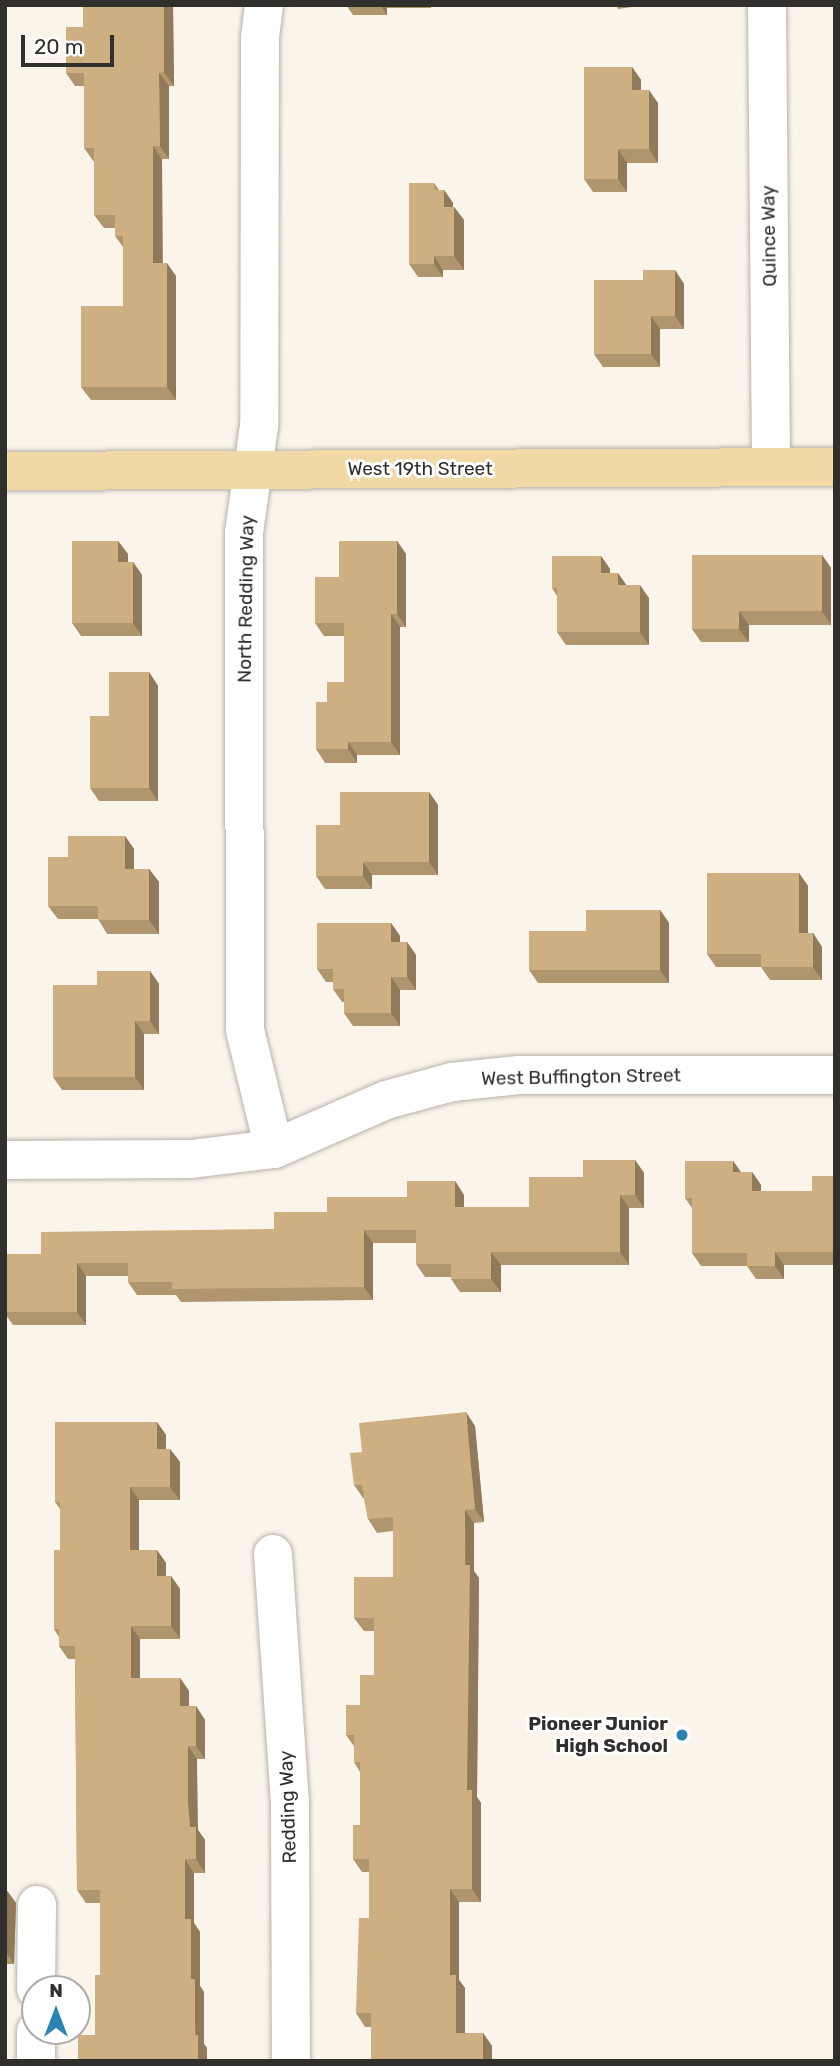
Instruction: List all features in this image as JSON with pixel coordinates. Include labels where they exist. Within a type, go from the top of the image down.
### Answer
[{"type":"main road","name":"West 19th Street","points":[[5,471],[835,467]]},
{"type":"street","name":"North Redding Way","points":[[264,5],[260,38],[259,426],[244,533],[245,1030],[274,1149]]},
{"type":"street","name":"Quince Way","points":[[767,5],[771,467]]},
{"type":"street","name":"West Buffington Street","points":[[5,1160],[191,1159],[274,1149],[386,1100],[452,1082],[519,1075],[835,1075]]},
{"type":"street","name":"Redding Way","points":[[273,1554],[290,1802],[291,2061]]},
{"type":"street","points":[[36,1975],[37,1905]]},
{"type":"building","points":[[83,5],[164,5],[164,72],[159,73],[160,146],[153,146],[153,263],[167,263],[167,387],[81,387],[81,306],[123,306],[123,236],[115,236],[115,215],[94,215],[94,148],[84,148],[84,73],[66,73],[66,27],[83,27]]},
{"type":"building","points":[[584,67],[632,67],[632,90],[649,90],[649,149],[618,149],[618,179],[584,179]]},
{"type":"building","points":[[409,183],[434,183],[434,190],[444,190],[444,207],[454,207],[454,256],[434,256],[434,264],[409,264]]},
{"type":"building","points":[[643,270],[675,270],[675,316],[651,316],[651,354],[594,354],[594,280],[643,280]]},
{"type":"building","points":[[72,541],[118,541],[118,562],[133,562],[133,623],[72,623]]},
{"type":"building","points":[[339,541],[397,541],[397,614],[391,614],[391,742],[348,742],[348,749],[316,749],[316,702],[327,702],[327,682],[344,682],[344,623],[315,623],[315,577],[339,577]]},
{"type":"building","points":[[692,555],[822,555],[822,611],[739,611],[739,629],[692,629]]},
{"type":"building","points":[[552,556],[601,556],[601,573],[618,573],[618,585],[640,585],[640,632],[557,632],[557,588],[552,588]]},
{"type":"building","points":[[109,672],[149,672],[149,788],[90,788],[90,716],[109,716]]},
{"type":"building","points":[[340,792],[429,792],[429,862],[363,862],[363,876],[316,876],[316,825],[340,825]]},
{"type":"building","points":[[68,836],[125,836],[125,869],[149,869],[149,920],[98,920],[98,906],[48,906],[48,857],[68,857]]},
{"type":"building","points":[[707,873],[799,873],[799,933],[813,933],[813,967],[761,967],[761,954],[707,954]]},
{"type":"building","points":[[586,910],[660,910],[660,970],[529,970],[529,931],[586,931]]},
{"type":"building","points":[[317,923],[391,923],[391,942],[407,942],[407,977],[391,977],[391,1013],[344,1013],[344,989],[333,989],[333,969],[317,969]]},
{"type":"building","points":[[97,971],[150,971],[150,1021],[135,1021],[135,1077],[53,1077],[53,985],[97,985]]},
{"type":"building","points":[[583,1160],[635,1160],[635,1195],[620,1195],[620,1252],[491,1252],[491,1279],[451,1279],[451,1264],[416,1264],[416,1230],[364,1230],[364,1287],[172,1289],[172,1282],[128,1282],[128,1263],[77,1263],[77,1312],[5,1312],[5,1254],[41,1254],[41,1232],[274,1229],[274,1212],[327,1212],[327,1197],[407,1197],[407,1181],[455,1181],[455,1207],[529,1207],[529,1177],[583,1177]]},
{"type":"building","points":[[685,1161],[733,1161],[733,1172],[752,1172],[752,1191],[812,1191],[812,1176],[835,1176],[835,1252],[775,1252],[775,1266],[747,1266],[747,1253],[692,1253],[692,1198],[685,1198]]},
{"type":"building","points":[[466,1412],[475,1509],[465,1510],[465,1565],[470,1565],[467,1790],[472,1790],[472,1889],[450,1889],[450,1975],[456,1975],[456,2033],[483,2033],[483,2061],[371,2061],[371,2013],[356,2013],[359,1918],[369,1918],[369,1859],[353,1859],[353,1825],[360,1825],[360,1762],[354,1762],[354,1735],[346,1735],[346,1705],[360,1705],[360,1675],[374,1675],[374,1618],[354,1618],[354,1577],[393,1577],[393,1517],[368,1519],[362,1485],[354,1485],[350,1453],[362,1452],[359,1423]]},
{"type":"building","points":[[55,1422],[157,1422],[157,1449],[170,1449],[170,1487],[130,1487],[130,1550],[157,1550],[157,1576],[171,1576],[171,1626],[131,1626],[131,1678],[180,1678],[180,1706],[196,1706],[196,1746],[188,1746],[188,1803],[190,1827],[196,1827],[196,1859],[185,1859],[185,1919],[191,1919],[191,1979],[195,1979],[198,2061],[78,2061],[78,2045],[91,2045],[91,2035],[95,2035],[95,1975],[100,1975],[100,1890],[77,1890],[75,1646],[59,1646],[59,1629],[54,1629],[54,1550],[60,1550],[60,1502],[55,1502]]},
{"type":"place","name":"Pioneer Junior High School","points":[[682,1735]]}]
